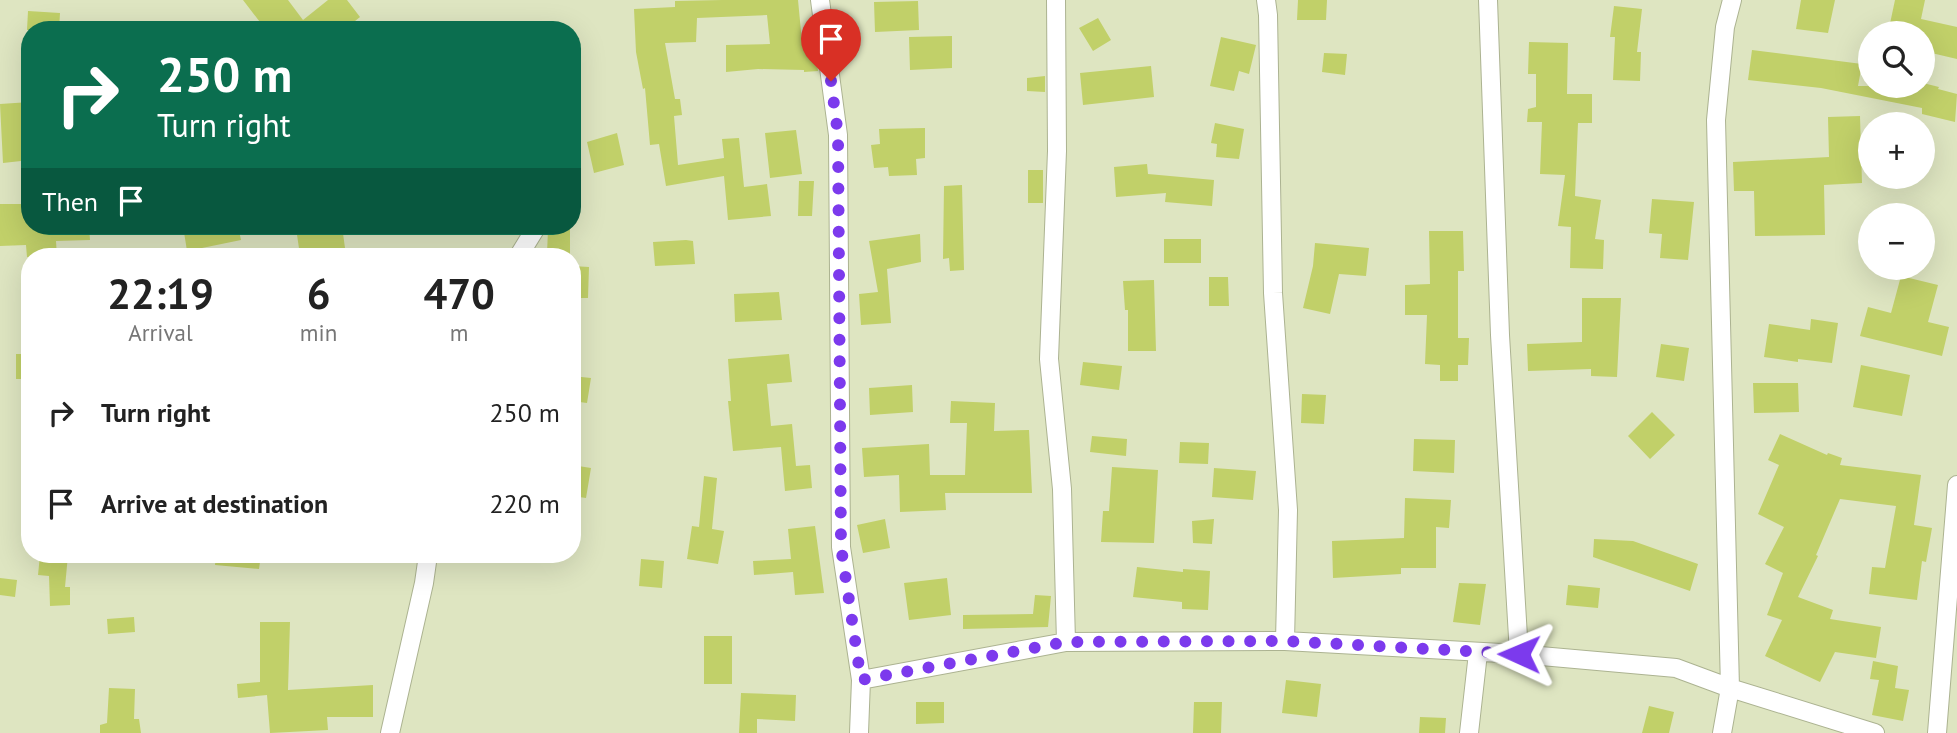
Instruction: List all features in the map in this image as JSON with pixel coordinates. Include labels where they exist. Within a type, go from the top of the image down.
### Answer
[{"type":"street","points":[[820,0],[838,135],[841,547],[861,680],[859,733]]},
{"type":"street","points":[[1056,0],[1057,138],[1049,359],[1062,489],[1066,642]]},
{"type":"street","points":[[1266,0],[1273,293],[1289,510],[1285,641]]},
{"type":"street","points":[[1488,0],[1500,335],[1519,654]]},
{"type":"street","points":[[1722,733],[1730,688],[1716,120],[1725,27],[1732,0]]},
{"type":"street","points":[[1937,733],[1957,485]]},
{"type":"street","points":[[390,733],[425,583],[427,563]]},
{"type":"street","points":[[861,680],[1066,642],[1285,641],[1519,654],[1676,668],[1730,688],[1875,733]]},
{"type":"street","points":[[1469,733],[1478,653]]},
{"type":"building","points":[[243,0],[288,0],[303,20],[328,0],[347,0],[360,17],[355,21],[259,21]]},
{"type":"building","points":[[798,0],[802,42],[814,41],[818,71],[804,72],[758,69],[726,72],[726,45],[770,44],[767,15],[697,18],[696,42],[665,43],[675,99],[680,99],[682,115],[674,116],[678,165],[724,158],[722,139],[739,138],[744,187],[767,184],[771,216],[728,220],[724,176],[666,186],[659,144],[650,145],[645,88],[643,89],[636,52],[634,9],[675,7],[675,1]]},
{"type":"building","points":[[1298,0],[1327,0],[1326,20],[1297,20]]},
{"type":"building","points":[[1801,0],[1835,0],[1828,33],[1796,29]]},
{"type":"building","points":[[1895,0],[1925,0],[1921,19],[1930,21],[1891,21]]},
{"type":"building","points":[[918,1],[919,30],[875,32],[874,2]]},
{"type":"building","points":[[1614,6],[1642,9],[1637,52],[1641,52],[1640,81],[1613,80],[1615,37],[1610,37]]},
{"type":"building","points":[[28,11],[60,13],[60,21],[27,21]]},
{"type":"building","points":[[1098,18],[1111,40],[1093,51],[1079,28]]},
{"type":"building","points":[[1935,22],[1957,27],[1957,59],[1935,54]]},
{"type":"building","points":[[952,36],[952,68],[910,70],[909,37]]},
{"type":"building","points":[[1221,37],[1256,45],[1249,74],[1239,71],[1234,91],[1210,86]]},
{"type":"building","points":[[1529,42],[1568,43],[1567,94],[1592,94],[1592,123],[1578,123],[1575,196],[1601,200],[1595,239],[1604,240],[1603,269],[1570,268],[1571,227],[1558,226],[1565,175],[1540,174],[1542,122],[1527,122],[1528,109],[1536,107],[1536,74],[1528,74]]},
{"type":"building","points":[[1752,50],[1858,63],[1858,95],[1821,88],[1748,80]]},
{"type":"building","points":[[1324,53],[1347,54],[1345,75],[1322,72]]},
{"type":"building","points":[[1151,66],[1154,97],[1083,105],[1080,73]]},
{"type":"building","points":[[1045,76],[1045,92],[1027,91],[1027,78]]},
{"type":"building","points":[[1935,86],[1957,94],[1955,122],[1935,117],[1935,112],[1922,112],[1922,108],[1872,98],[1935,98]]},
{"type":"building","points":[[21,103],[21,161],[3,163],[0,104]]},
{"type":"building","points":[[1858,116],[1858,183],[1824,185],[1825,235],[1755,236],[1754,191],[1734,191],[1733,162],[1829,157],[1828,117]]},
{"type":"building","points":[[1215,123],[1244,129],[1239,159],[1216,157],[1217,144],[1211,143]]},
{"type":"building","points":[[925,128],[925,158],[916,159],[917,175],[889,176],[888,167],[874,168],[871,145],[880,144],[879,129]]},
{"type":"building","points":[[796,130],[802,174],[770,178],[765,133]]},
{"type":"building","points":[[617,133],[624,165],[594,173],[587,142]]},
{"type":"building","points":[[1147,164],[1148,174],[1214,180],[1212,206],[1165,202],[1166,193],[1116,197],[1114,167]]},
{"type":"building","points":[[1028,170],[1043,170],[1043,203],[1028,203]]},
{"type":"building","points":[[799,181],[814,181],[812,216],[798,216]]},
{"type":"building","points":[[962,185],[964,270],[950,271],[949,258],[943,259],[944,186]]},
{"type":"building","points":[[1652,199],[1694,202],[1688,260],[1660,258],[1662,234],[1649,233]]},
{"type":"building","points":[[0,204],[21,204],[21,235],[90,235],[90,240],[56,241],[56,248],[0,246]]},
{"type":"building","points":[[1429,231],[1463,231],[1464,271],[1458,271],[1458,338],[1469,338],[1468,365],[1458,365],[1458,381],[1440,381],[1440,365],[1425,364],[1427,315],[1405,315],[1405,285],[1430,284]]},
{"type":"building","points":[[920,234],[921,262],[887,269],[891,323],[861,325],[859,294],[878,292],[869,241]]},
{"type":"building","points":[[184,235],[240,235],[241,240],[202,248],[187,248]]},
{"type":"building","points":[[297,235],[343,235],[345,248],[299,248]]},
{"type":"building","points":[[548,235],[570,235],[570,248],[547,248]]},
{"type":"building","points":[[1164,239],[1201,239],[1201,263],[1164,263]]},
{"type":"building","points":[[693,241],[695,264],[655,266],[653,242]]},
{"type":"building","points":[[1315,243],[1369,248],[1366,276],[1339,274],[1330,314],[1303,308],[1313,266]]},
{"type":"building","points":[[581,267],[589,267],[588,298],[581,298]]},
{"type":"building","points":[[1209,277],[1228,277],[1229,306],[1209,306]]},
{"type":"building","points":[[1154,280],[1156,351],[1128,351],[1128,310],[1125,310],[1123,281]]},
{"type":"building","points":[[1900,280],[1917,280],[1938,285],[1928,322],[1949,327],[1942,356],[1860,336],[1868,307],[1891,313]]},
{"type":"building","points":[[779,292],[782,320],[735,322],[734,294]]},
{"type":"building","points":[[1582,298],[1621,298],[1617,377],[1591,376],[1591,369],[1528,371],[1527,344],[1582,342]]},
{"type":"building","points":[[1811,319],[1838,323],[1832,363],[1764,357],[1769,324],[1810,330]]},
{"type":"building","points":[[1661,344],[1689,348],[1684,381],[1656,377]]},
{"type":"building","points":[[16,354],[21,354],[21,379],[16,379]]},
{"type":"building","points":[[789,354],[792,382],[767,384],[771,426],[792,424],[796,466],[810,465],[812,488],[785,491],[781,447],[733,451],[728,401],[731,401],[728,359]]},
{"type":"building","points":[[1083,362],[1122,366],[1119,390],[1080,385]]},
{"type":"building","points":[[1861,365],[1910,375],[1902,416],[1853,407]]},
{"type":"building","points":[[581,377],[591,378],[587,403],[581,402]]},
{"type":"building","points":[[1753,383],[1798,383],[1799,412],[1754,413]]},
{"type":"building","points":[[912,385],[913,412],[870,415],[869,388]]},
{"type":"building","points":[[1302,394],[1326,395],[1324,424],[1301,423]]},
{"type":"building","points":[[951,401],[995,403],[994,431],[1029,430],[1032,493],[945,493],[946,510],[900,512],[899,475],[864,477],[862,448],[929,444],[930,475],[965,475],[967,423],[950,423]]},
{"type":"building","points":[[1652,412],[1675,435],[1650,459],[1628,436]]},
{"type":"building","points":[[1780,434],[1827,455],[1828,453],[1842,458],[1840,465],[1921,475],[1914,525],[1932,528],[1926,562],[1922,561],[1917,600],[1869,594],[1872,567],[1885,568],[1896,506],[1840,499],[1816,555],[1818,556],[1798,597],[1833,610],[1830,619],[1881,627],[1876,658],[1835,652],[1820,682],[1765,656],[1782,620],[1767,615],[1783,573],[1765,564],[1784,527],[1758,514],[1779,465],[1768,460]]},
{"type":"building","points":[[1092,436],[1127,439],[1126,456],[1090,452]]},
{"type":"building","points":[[1414,439],[1455,440],[1454,473],[1413,471]]},
{"type":"building","points":[[1180,442],[1209,443],[1208,464],[1179,463]]},
{"type":"building","points":[[581,466],[591,468],[586,498],[581,497]]},
{"type":"building","points":[[1112,467],[1158,470],[1154,543],[1101,542],[1103,511],[1109,511]]},
{"type":"building","points":[[1214,468],[1256,471],[1253,500],[1212,497]]},
{"type":"building","points":[[704,476],[717,478],[712,529],[724,531],[718,564],[687,559],[692,526],[699,527]]},
{"type":"building","points":[[1405,498],[1451,500],[1449,528],[1436,527],[1436,568],[1401,568],[1401,574],[1333,578],[1332,541],[1404,538]]},
{"type":"building","points":[[885,519],[890,548],[863,553],[857,525]]},
{"type":"building","points":[[1214,519],[1212,544],[1193,543],[1192,521]]},
{"type":"building","points":[[815,526],[824,593],[795,595],[793,572],[754,575],[753,561],[791,559],[788,529]]},
{"type":"building","points":[[1594,539],[1633,541],[1698,564],[1690,591],[1593,557]]},
{"type":"building","points":[[641,559],[664,561],[662,588],[639,586]]},
{"type":"building","points":[[39,563],[67,563],[65,587],[70,587],[70,605],[50,606],[49,576],[38,575]]},
{"type":"building","points":[[215,563],[260,563],[259,569]]},
{"type":"building","points":[[1137,567],[1183,572],[1183,569],[1210,571],[1208,610],[1182,609],[1182,602],[1133,597]]},
{"type":"building","points":[[0,578],[17,580],[15,597],[0,595]]},
{"type":"building","points":[[947,578],[951,615],[909,620],[904,583]]},
{"type":"building","points":[[1459,583],[1486,584],[1480,625],[1453,622]]},
{"type":"building","points":[[1568,585],[1600,588],[1598,608],[1566,605]]},
{"type":"building","points":[[1035,595],[1051,596],[1048,627],[963,629],[963,615],[1033,614]]},
{"type":"building","points":[[134,617],[135,632],[108,634],[107,619]]},
{"type":"building","points":[[260,622],[290,622],[288,690],[373,685],[373,717],[327,717],[328,730],[270,733],[267,695],[238,698],[237,684],[260,682]]},
{"type":"building","points":[[704,636],[732,636],[732,684],[704,684]]},
{"type":"building","points":[[1873,661],[1898,666],[1895,688],[1909,690],[1903,721],[1872,715],[1879,680],[1870,679]]},
{"type":"building","points":[[1286,680],[1321,684],[1317,717],[1282,713]]},
{"type":"building","points":[[109,688],[135,689],[134,719],[139,719],[141,733],[100,733],[100,725],[107,723]]},
{"type":"building","points":[[741,693],[796,695],[795,721],[757,719],[757,733],[739,733]]},
{"type":"building","points":[[916,702],[944,702],[944,723],[916,724]]},
{"type":"building","points":[[1194,702],[1222,702],[1221,733],[1193,733]]},
{"type":"building","points":[[1649,706],[1674,712],[1669,733],[1642,733]]},
{"type":"building","points":[[1420,717],[1446,718],[1445,733],[1419,733]]},
{"type":"route","points":[[831,81],[838,135],[841,547],[861,680],[1066,642],[1285,641],[1519,654]]}]
